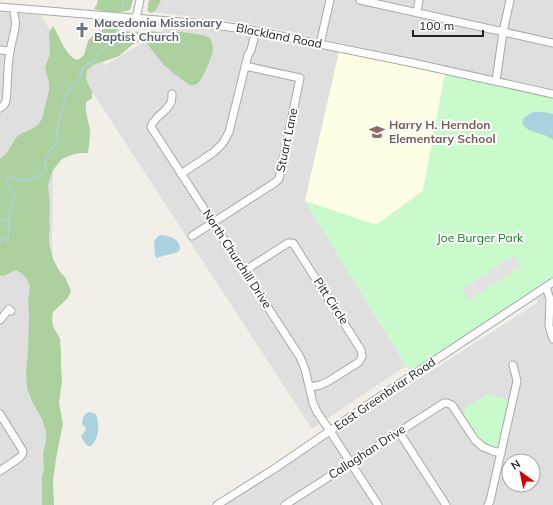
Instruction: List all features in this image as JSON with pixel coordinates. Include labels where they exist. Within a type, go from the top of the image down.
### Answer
[{"type":"street","points":[[136,18],[140,0]]},
{"type":"street","points":[[320,44],[330,0]]},
{"type":"street","points":[[360,0],[553,43]]},
{"type":"street","points":[[417,12],[419,0]]},
{"type":"street","points":[[496,81],[503,32],[510,0]]},
{"type":"street","name":"Blackland Road","points":[[0,7],[14,11],[136,18],[206,24],[254,31],[413,63],[553,94]]},
{"type":"street","points":[[2,106],[6,101],[10,51],[15,30],[16,20],[14,11]]},
{"type":"street","points":[[181,174],[214,152],[224,143],[230,132],[248,55],[247,49],[254,31]]},
{"type":"street","points":[[0,50],[10,51]]},
{"type":"street","name":"Stuart Lane","points":[[192,236],[279,179],[300,78],[245,66]]},
{"type":"street","name":"North Churchill Drive","points":[[172,94],[171,104],[156,119],[152,124],[152,127],[300,357],[304,365],[317,412],[378,505]]},
{"type":"street","name":"Pitt Circle","points":[[244,271],[288,243],[293,243],[362,350],[361,359],[356,364],[329,381],[310,387]]},
{"type":"street","name":"East Greenbriar Road","points":[[217,505],[553,282]]},
{"type":"street","points":[[546,287],[550,299],[549,326],[553,340]]},
{"type":"street","points":[[0,320],[9,309],[11,311]]},
{"type":"street","points":[[488,505],[501,453],[516,381],[513,365]]},
{"type":"street","name":"Callaghan Drive","points":[[285,505],[442,404],[447,403],[454,407],[475,440],[483,447],[501,453]]},
{"type":"street","points":[[0,414],[23,451],[19,458],[0,471]]},
{"type":"street","points":[[399,432],[446,505]]},
{"type":"shaded area","points":[[157,0],[553,0],[553,89],[257,25],[153,12]]},
{"type":"shaded area","points":[[0,12],[40,15],[78,70],[90,54],[106,65],[170,26],[259,36],[339,52],[305,201],[406,366],[312,429],[89,87],[53,160],[49,505],[0,505]]},
{"type":"shaded area","name":"Harry H. Herndon Elementary School","points":[[339,52],[445,73],[423,191],[376,225],[305,201]]},
{"type":"shaded area","points":[[514,255],[521,267],[469,300],[462,289]]},
{"type":"shaded area","points":[[553,288],[553,505],[223,505],[537,303],[538,298]]},
{"type":"green space","points":[[98,0],[133,0],[130,10],[108,12],[94,9]]},
{"type":"green space","points":[[149,0],[161,0],[156,10],[152,13],[147,11]]},
{"type":"green space","points":[[53,26],[69,55],[78,60],[84,55],[88,41],[93,35],[107,28],[121,31],[151,31],[166,33],[181,32],[203,35],[210,38],[213,50],[204,74],[199,82],[194,85],[190,85],[173,73],[163,64],[145,41],[132,45],[119,56],[93,65],[87,70],[86,78],[92,91],[92,98],[86,102],[86,113],[90,130],[88,153],[74,154],[62,159],[53,170],[48,185],[50,207],[49,242],[53,259],[60,272],[65,277],[71,291],[68,298],[53,312],[52,319],[53,326],[60,339],[62,382],[59,403],[63,424],[53,481],[54,505],[42,505],[42,476],[44,469],[43,454],[46,432],[42,419],[27,388],[26,373],[28,352],[28,301],[30,286],[27,279],[16,270],[3,276],[0,275],[0,159],[6,154],[18,135],[38,125],[42,119],[49,90],[49,83],[45,68],[50,54],[49,33]]},
{"type":"green space","name":"Joe Burger Park","points":[[445,73],[553,96],[553,278],[410,372],[305,201],[376,225],[423,191]]},
{"type":"green space","points":[[486,395],[508,399],[498,446],[495,448],[489,446],[481,440],[465,416],[463,410]]},
{"type":"water","points":[[533,112],[553,114],[553,140],[526,128],[523,125],[522,121],[525,117]]},
{"type":"water","points":[[161,235],[171,237],[176,240],[180,246],[178,252],[156,258],[154,242],[158,236]]},
{"type":"water","points":[[90,412],[96,414],[98,427],[94,443],[91,446],[88,446],[81,436],[86,428],[82,424],[84,416],[86,413]]},
{"type":"waterway","points":[[122,9],[124,0]]},
{"type":"waterway","points":[[0,242],[2,238],[8,241],[9,214],[15,198],[9,187],[7,179],[14,176],[20,181],[31,179],[41,175],[46,169],[45,164],[49,152],[57,142],[57,129],[65,98],[71,87],[80,77],[82,68],[93,61],[109,44],[119,25]]},
{"type":"waterway","points":[[0,220],[9,218]]},
{"type":"place","name":"Macedonia Missionary Baptist Church","points":[[82,30]]},
{"type":"place","name":"Harry H. Herndon Elementary School","points":[[377,132]]}]
